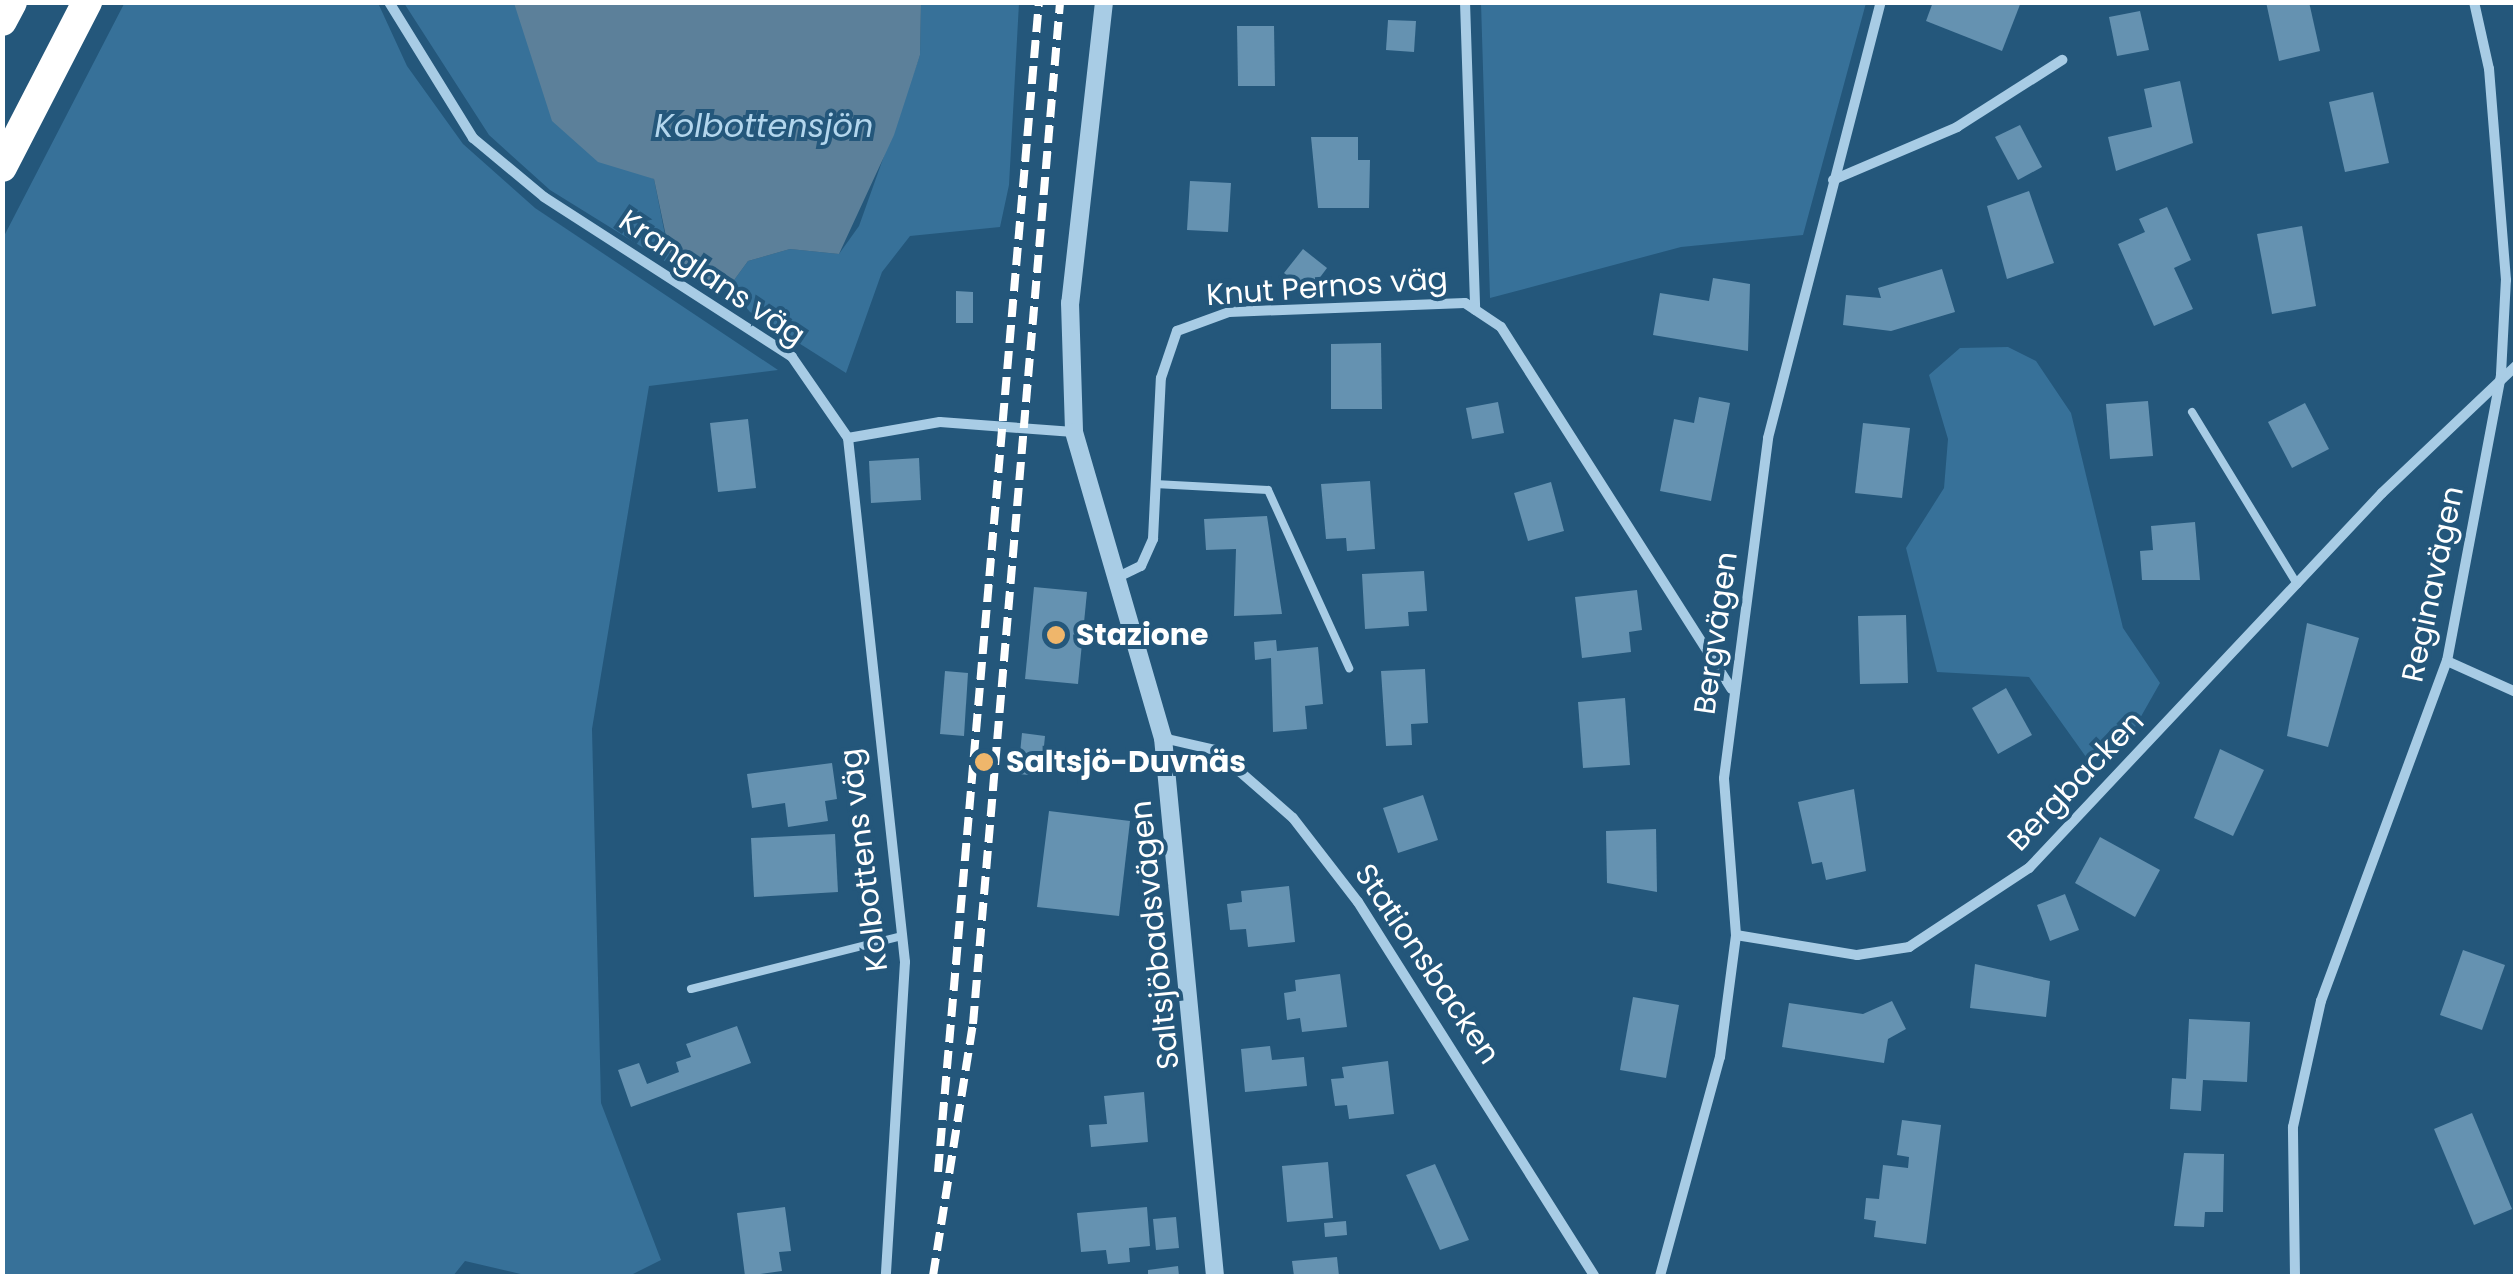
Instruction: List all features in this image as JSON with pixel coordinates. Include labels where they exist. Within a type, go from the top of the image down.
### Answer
[{"type":"highway","points":[[2,21],[12,2]]},
{"type":"highway","points":[[2,168],[87,2]]},
{"type":"street","name":"Kranglans väg","points":[[389,2],[473,138],[544,197],[792,357],[848,438]]},
{"type":"street","name":"Saltsjöbadsvägen","points":[[1104,2],[1070,302],[1074,432],[1163,738],[1216,1276]]},
{"type":"street","points":[[1465,2],[1475,310]]},
{"type":"street","name":"Bergvägen","points":[[1660,1276],[1720,1057],[1736,935],[1724,778],[1732,690],[1768,438],[1881,2]]},
{"type":"street","name":"Reginavägen","points":[[2295,1276],[2293,1127],[2321,1001],[2448,661],[2501,374],[2503,242],[2490,68],[2474,2]]},
{"type":"street","points":[[1833,180],[1957,127],[2062,60]]},
{"type":"street","name":"Knut Pernos väg","points":[[1116,578],[1147,557],[1161,378],[1177,331],[1197,319],[1464,304],[1501,326],[1732,690]]},
{"type":"street","name":"Bergbacken","points":[[1736,935],[1857,955],[1909,948],[2029,868],[2297,584],[2501,374],[2516,366]]},
{"type":"street","points":[[848,438],[940,422],[1074,432]]},
{"type":"street","name":"Kolbottens väg","points":[[848,438],[902,936],[886,1276]]},
{"type":"street","points":[[2448,661],[2516,692]]},
{"type":"street","name":"Stationsbacken","points":[[1163,738],[1215,750],[1293,818],[1379,934],[1594,1276]]},
{"type":"lane","points":[[2192,412],[2297,584]]},
{"type":"lane","points":[[1153,484],[1268,490],[1349,668]]},
{"type":"lane","points":[[690,989],[902,936]]},
{"type":"shaded area","points":[[125,2],[378,3],[407,66],[463,144],[535,208],[778,370],[649,386],[592,729],[601,1103],[661,1260],[629,1276],[529,1276],[465,1261],[453,1276],[3,1276],[3,238]]},
{"type":"shaded area","points":[[404,3],[514,3],[631,167],[654,179],[671,265],[550,190],[489,135]]},
{"type":"shaded area","points":[[921,3],[1019,3],[1009,185],[1000,227],[910,236],[882,272],[846,373],[750,312],[729,287],[748,261],[790,249],[839,254],[859,226],[920,55]]},
{"type":"shaded area","points":[[1481,3],[1866,3],[1803,235],[1681,247],[1490,298]]},
{"type":"shaded area","points":[[2008,347],[2036,361],[2071,413],[2123,628],[2160,683],[2135,727],[2091,764],[2029,677],[1937,672],[1906,548],[1944,488],[1948,439],[1929,375],[1960,348]]},
{"type":"water","name":"Kolbottensjön","points":[[514,3],[921,3],[920,55],[894,135],[839,254],[790,249],[748,261],[729,287],[707,288],[672,265],[654,179],[598,162],[552,121]]},
{"type":"building","points":[[1933,2],[2021,2],[2002,51],[1926,21]]},
{"type":"building","points":[[2266,2],[2309,2],[2320,51],[2279,61]]},
{"type":"building","points":[[2140,11],[2149,50],[2117,56],[2109,17]]},
{"type":"building","points":[[1388,20],[1416,21],[1414,52],[1386,50]]},
{"type":"building","points":[[1237,26],[1274,26],[1275,86],[1238,86]]},
{"type":"building","points":[[2180,81],[2193,143],[2116,171],[2108,137],[2152,127],[2144,89]]},
{"type":"building","points":[[2373,92],[2389,163],[2345,172],[2329,102]]},
{"type":"building","points":[[2020,125],[2042,167],[2018,180],[1995,137]]},
{"type":"building","points":[[1311,137],[1358,137],[1358,160],[1370,160],[1369,208],[1318,208]]},
{"type":"building","points":[[1190,181],[1231,183],[1228,232],[1187,230]]},
{"type":"building","points":[[2029,191],[2054,263],[2007,279],[1987,206]]},
{"type":"building","points":[[2167,207],[2191,260],[2174,268],[2193,309],[2154,326],[2118,244],[2145,232],[2139,219]]},
{"type":"building","points":[[2302,226],[2316,306],[2272,314],[2257,234]]},
{"type":"building","points":[[1303,249],[1327,268],[1309,292],[1284,273]]},
{"type":"building","points":[[1942,269],[1955,312],[1891,331],[1843,325],[1846,295],[1881,298],[1878,288]]},
{"type":"building","points":[[1713,278],[1750,284],[1748,351],[1653,335],[1660,293],[1709,301]]},
{"type":"building","points":[[956,291],[973,292],[973,323],[956,323]]},
{"type":"building","points":[[1381,343],[1382,409],[1331,409],[1331,344]]},
{"type":"building","points":[[1699,397],[1730,403],[1711,501],[1660,491],[1674,419],[1694,423]]},
{"type":"building","points":[[2148,401],[2153,456],[2110,459],[2106,404]]},
{"type":"building","points":[[1498,402],[1504,433],[1472,439],[1466,408]]},
{"type":"building","points":[[2305,403],[2329,449],[2292,468],[2268,422]]},
{"type":"building","points":[[748,419],[756,488],[718,492],[710,423]]},
{"type":"building","points":[[1863,423],[1910,428],[1902,498],[1855,493]]},
{"type":"building","points":[[919,458],[921,500],[871,503],[869,461]]},
{"type":"building","points":[[1370,481],[1375,549],[1347,551],[1346,538],[1326,539],[1321,484]]},
{"type":"building","points":[[1551,482],[1564,531],[1528,541],[1514,493]]},
{"type":"building","points":[[1267,516],[1282,614],[1234,616],[1236,549],[1206,550],[1204,519]]},
{"type":"building","points":[[2195,522],[2200,580],[2142,580],[2140,551],[2153,550],[2151,526]]},
{"type":"building","points":[[1424,571],[1427,611],[1408,612],[1409,626],[1365,629],[1362,574]]},
{"type":"building","name":"Stazione","points":[[1034,587],[1087,592],[1078,684],[1025,679]]},
{"type":"building","points":[[1637,590],[1642,630],[1629,632],[1631,652],[1582,658],[1575,597]]},
{"type":"building","points":[[1906,615],[1908,683],[1860,684],[1858,616]]},
{"type":"building","points":[[2307,623],[2359,638],[2328,747],[2287,736]]},
{"type":"building","points":[[1276,640],[1277,651],[1318,647],[1323,704],[1305,706],[1307,729],[1273,732],[1271,658],[1255,660],[1254,642]]},
{"type":"building","points":[[1425,669],[1428,723],[1411,724],[1412,745],[1386,746],[1381,671]]},
{"type":"building","points":[[945,671],[968,673],[964,736],[940,734]]},
{"type":"building","points":[[2006,688],[2032,735],[1998,754],[1972,708]]},
{"type":"building","points":[[1625,698],[1630,765],[1583,768],[1578,702]]},
{"type":"building","points":[[1022,733],[1045,736],[1041,776],[1018,774]]},
{"type":"building","points":[[2220,749],[2264,770],[2233,836],[2194,818]]},
{"type":"building","points":[[832,763],[837,799],[825,801],[828,821],[788,827],[785,803],[752,808],[747,774]]},
{"type":"building","points":[[1854,789],[1866,871],[1826,880],[1822,862],[1812,864],[1798,802]]},
{"type":"building","points":[[1423,795],[1438,840],[1398,853],[1383,808]]},
{"type":"building","points":[[1049,811],[1130,821],[1119,916],[1037,907]]},
{"type":"building","points":[[1656,829],[1657,892],[1607,883],[1606,831]]},
{"type":"building","points":[[835,834],[838,892],[754,897],[751,838]]},
{"type":"building","points":[[2100,837],[2160,870],[2135,917],[2075,883]]},
{"type":"building","points":[[1289,886],[1295,942],[1248,947],[1246,929],[1230,930],[1227,904],[1242,902],[1241,891]]},
{"type":"building","points":[[2065,894],[2079,930],[2050,941],[2037,905]]},
{"type":"building","points":[[2463,950],[2505,965],[2482,1030],[2440,1015]]},
{"type":"building","points":[[1975,964],[2050,981],[2046,1017],[1970,1008]]},
{"type":"building","points":[[1340,974],[1347,1027],[1302,1032],[1300,1018],[1287,1020],[1284,993],[1296,991],[1295,980]]},
{"type":"building","points":[[1633,997],[1679,1005],[1666,1078],[1620,1070]]},
{"type":"building","points":[[1892,1001],[1906,1029],[1888,1039],[1884,1063],[1782,1047],[1789,1003],[1863,1014]]},
{"type":"building","points":[[2189,1019],[2250,1022],[2247,1082],[2203,1080],[2201,1111],[2170,1109],[2172,1078],[2186,1079]]},
{"type":"building","points":[[737,1026],[751,1063],[631,1107],[618,1070],[639,1063],[647,1084],[679,1072],[676,1062],[691,1057],[686,1044]]},
{"type":"building","points":[[1270,1046],[1272,1060],[1304,1057],[1307,1086],[1245,1092],[1241,1049]]},
{"type":"building","points":[[1388,1061],[1394,1114],[1349,1119],[1347,1105],[1335,1106],[1331,1079],[1344,1078],[1342,1067]]},
{"type":"building","points":[[1144,1092],[1148,1142],[1091,1147],[1089,1125],[1107,1124],[1104,1096]]},
{"type":"building","points":[[2472,1113],[2512,1209],[2474,1225],[2434,1129]]},
{"type":"building","points":[[1902,1120],[1941,1125],[1926,1244],[1874,1237],[1876,1221],[1864,1219],[1866,1198],[1879,1199],[1883,1165],[1908,1168],[1909,1157],[1897,1155]]},
{"type":"building","points":[[2184,1153],[2224,1154],[2223,1212],[2205,1212],[2204,1227],[2174,1226]]},
{"type":"building","points":[[1328,1162],[1333,1218],[1287,1222],[1282,1166]]},
{"type":"building","points":[[1435,1164],[1469,1240],[1440,1250],[1406,1175]]},
{"type":"building","points":[[785,1207],[791,1251],[779,1252],[782,1271],[745,1276],[737,1213]]},
{"type":"building","points":[[1147,1207],[1150,1246],[1129,1248],[1130,1262],[1108,1264],[1106,1250],[1081,1252],[1077,1213]]},
{"type":"building","points":[[1176,1217],[1179,1248],[1156,1250],[1153,1219]]},
{"type":"building","points":[[1346,1221],[1347,1235],[1325,1237],[1324,1223]]},
{"type":"building","points":[[1337,1257],[1339,1276],[1294,1276],[1292,1261]]},
{"type":"building","points":[[1178,1266],[1179,1276],[1148,1276],[1148,1270]]},
{"type":"railway","points":[[938,1172],[1039,2]]},
{"type":"railway","points":[[933,1276],[973,1024],[1060,2]]},
{"type":"place","name":"Stazione","points":[[1056,635]]},
{"type":"place","name":"Saltsjö-Duvnäs","points":[[984,762]]}]
